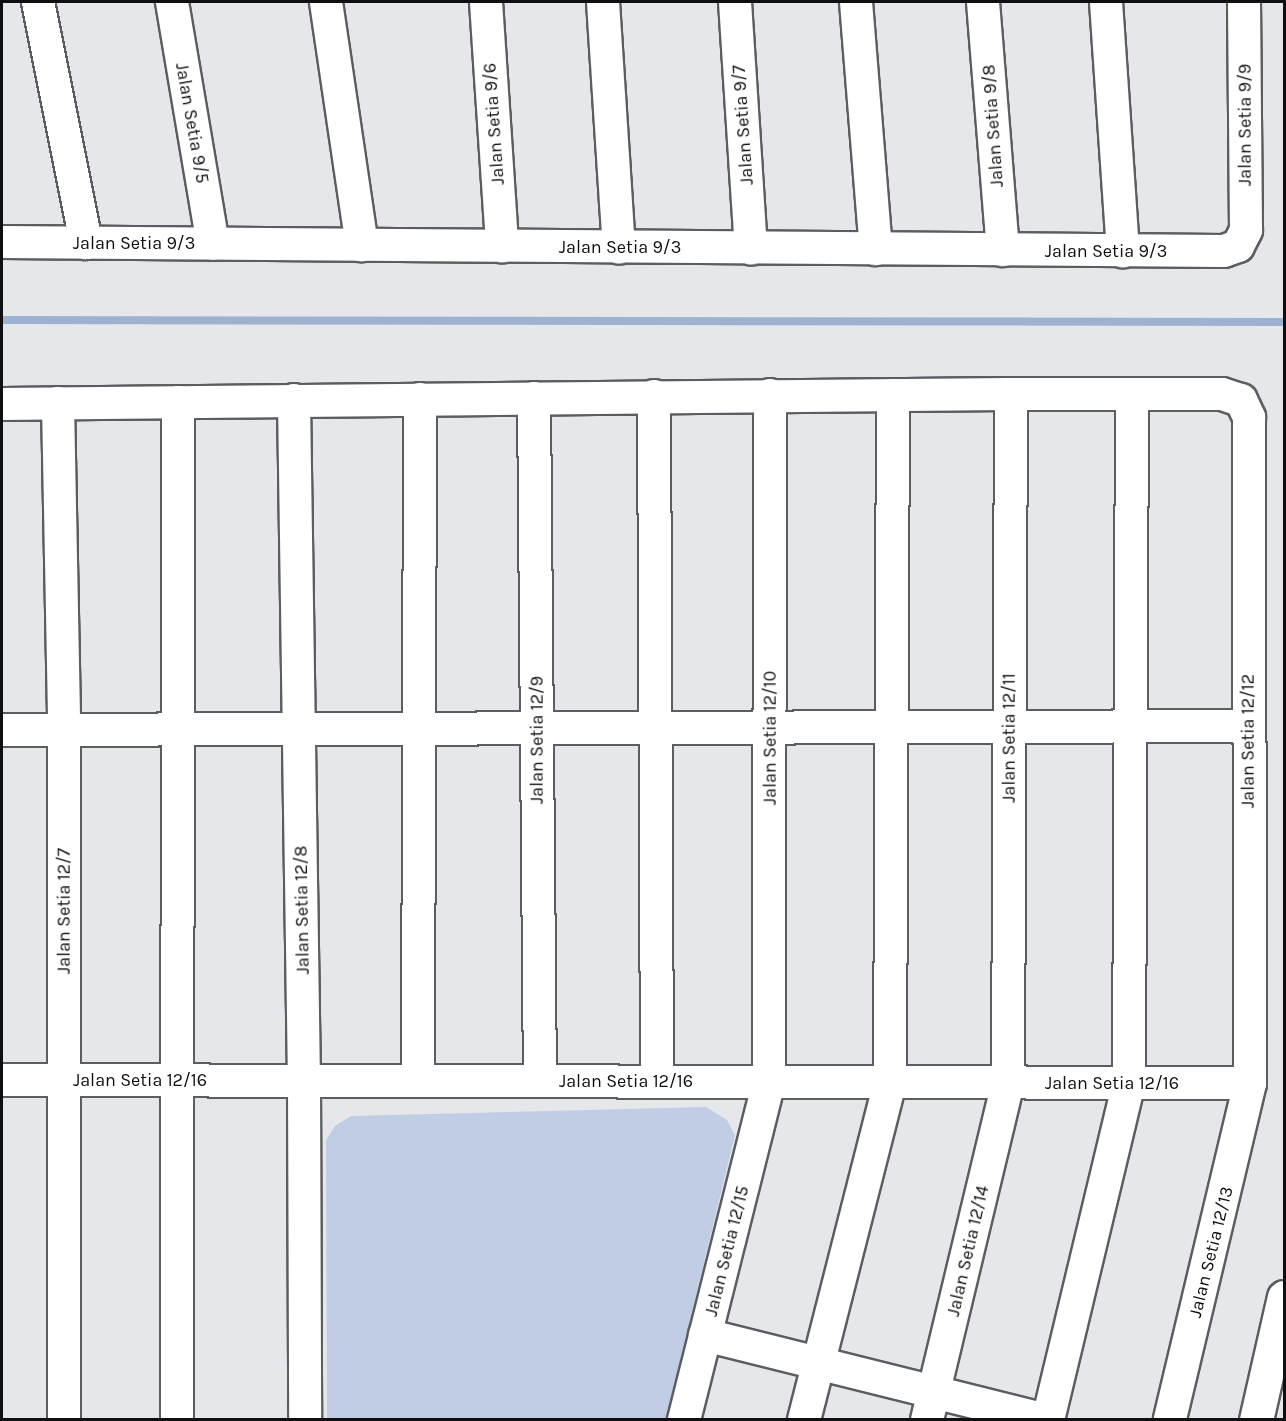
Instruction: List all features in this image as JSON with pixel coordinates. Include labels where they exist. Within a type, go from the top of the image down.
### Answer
[{"type":"main road","points":[[1256,1419],[1284,1297]]},
{"type":"street","points":[[38,2],[86,243]]},
{"type":"street","name":"Jalan Setia 9/5","points":[[172,2],[213,244]]},
{"type":"street","points":[[326,2],[362,245]]},
{"type":"street","name":"Jalan Setia 9/6","points":[[486,2],[502,246]]},
{"type":"street","points":[[603,2],[619,247]]},
{"type":"street","name":"Jalan Setia 9/7","points":[[735,2],[752,248]]},
{"type":"street","points":[[856,2],[876,249]]},
{"type":"street","name":"Jalan Setia 9/8","points":[[984,2],[1003,250]]},
{"type":"street","points":[[1106,2],[1123,251]]},
{"type":"street","name":"Jalan Setia 9/9","points":[[1238,246],[1246,231],[1244,2]]},
{"type":"street","name":"Jalan Setia 9/3","points":[[2,242],[1123,251],[1224,251],[1238,246]]},
{"type":"street","name":"Jalan Setia 12/11","points":[[1008,1083],[1011,394]]},
{"type":"street","points":[[2,404],[654,396],[1132,394],[1129,1083],[1046,1419],[931,1406],[819,1363],[705,1335]]},
{"type":"street","name":"Jalan Setia 12/12","points":[[1132,394],[1222,394],[1241,400],[1249,417],[1250,1083]]},
{"type":"street","name":"Jalan Setia 12/10","points":[[769,1082],[770,395]]},
{"type":"street","points":[[804,1419],[890,1082],[893,395]]},
{"type":"street","points":[[654,396],[657,1081]]},
{"type":"street","name":"Jalan Setia 12/9","points":[[534,398],[540,1081]]},
{"type":"street","points":[[418,1081],[420,399]]},
{"type":"street","name":"Jalan Setia 12/8","points":[[294,400],[304,1081],[305,1419]]},
{"type":"street","points":[[177,1419],[178,402]]},
{"type":"street","name":"Jalan Setia 12/7","points":[[58,403],[64,730],[64,1419]]},
{"type":"street","points":[[2,730],[1248,726]]},
{"type":"street","name":"Jalan Setia 12/16","points":[[2,1080],[1250,1083]]},
{"type":"street","name":"Jalan Setia 12/15","points":[[684,1419],[769,1082]]},
{"type":"street","name":"Jalan Setia 12/14","points":[[931,1406],[1008,1083]]},
{"type":"street","name":"Jalan Setia 12/13","points":[[1170,1419],[1250,1083]]},
{"type":"shaded area","points":[[706,1107],[727,1120],[735,1135],[666,1419],[327,1419],[326,1140],[335,1126],[351,1116]]},
{"type":"waterway","points":[[2,320],[1281,322]]}]
